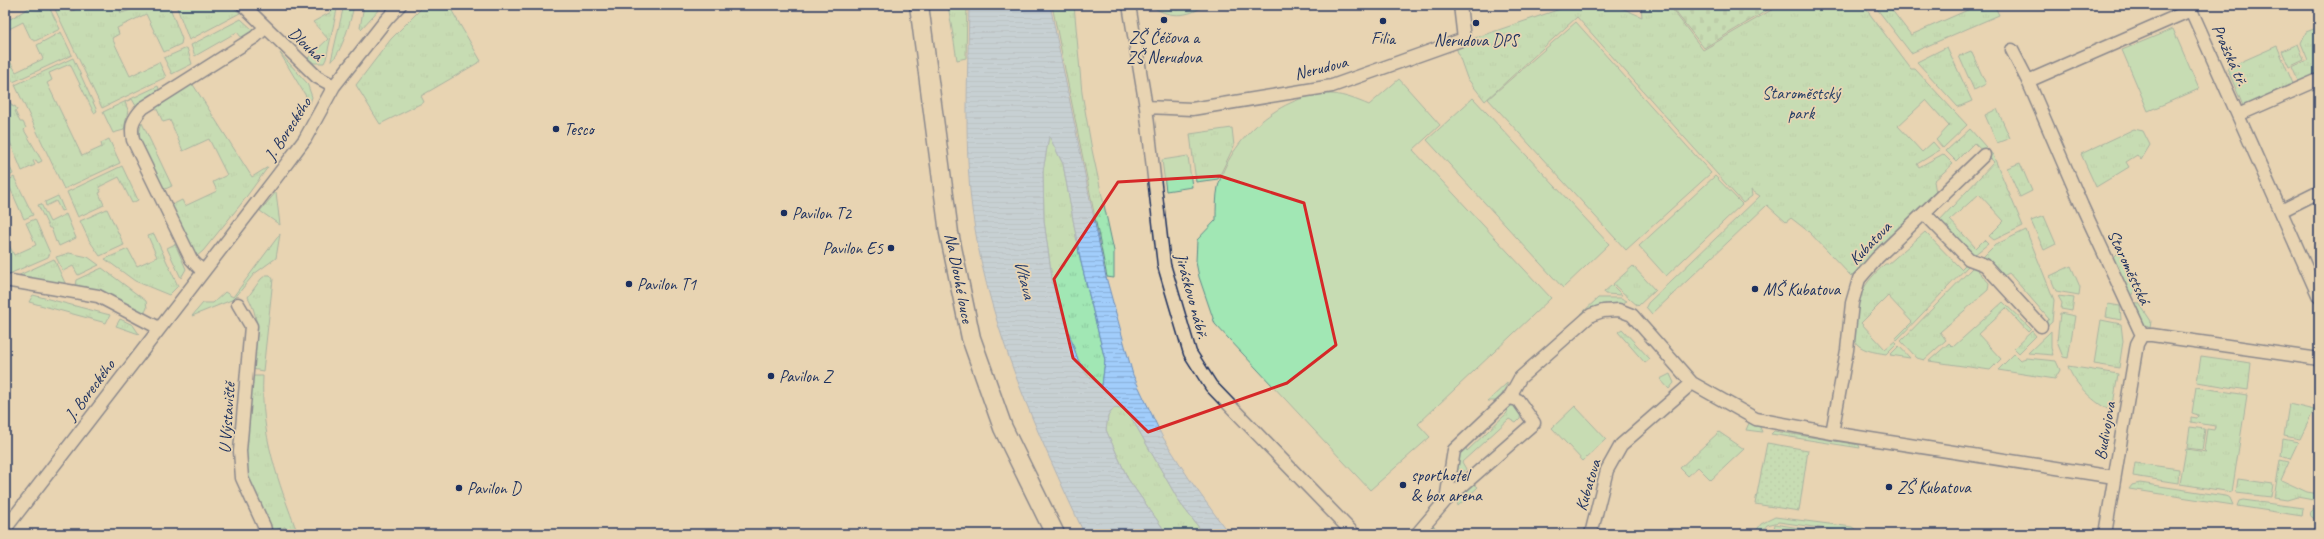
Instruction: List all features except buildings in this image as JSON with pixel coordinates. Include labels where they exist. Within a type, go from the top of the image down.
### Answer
[{"type":"main road","name":"Na Dlouhé louce","points":[[919,5],[949,233],[971,338],[1003,428],[1055,534]]},
{"type":"street","name":"Dlouhá","points":[[242,5],[317,77],[334,86]]},
{"type":"street","name":"J. Boreckého","points":[[5,529],[305,139],[334,86],[386,20],[400,5]]},
{"type":"street","name":"Jiráskovo nábř.","points":[[1130,5],[1146,107],[1164,265],[1190,353],[1210,386],[1354,534]]},
{"type":"street","name":"Nerudova","points":[[1146,107],[1192,109],[1332,86],[1464,39],[1460,5]]},
{"type":"street","name":"Pražská tř.","points":[[2028,81],[2191,10],[2319,297]]},
{"type":"street","points":[[202,271],[191,259],[133,140],[130,128],[133,118],[144,108],[255,37],[265,28]]},
{"type":"street","name":"Staroměstská","points":[[2012,50],[2028,81],[2142,335]]},
{"type":"street","points":[[2238,115],[2318,80]]},
{"type":"street","name":"Kubatova","points":[[1832,434],[1847,350],[1852,303],[1859,279],[1877,258],[1984,155]]},
{"type":"street","points":[[2281,211],[2319,192]]},
{"type":"street","points":[[1924,213],[1969,259],[1986,265],[2041,326]]},
{"type":"street","points":[[5,280],[98,296],[159,328]]},
{"type":"street","name":"U Výstaviště","points":[[238,304],[251,326],[240,451],[242,478],[264,526],[266,534]]},
{"type":"street","points":[[1446,500],[1454,450],[1509,398],[1520,378],[1559,342],[1591,315],[1603,311],[1619,310],[1632,315],[1692,383],[1756,419],[1832,434],[2114,477]]},
{"type":"street","points":[[2142,335],[2152,335],[2319,359]]},
{"type":"street","name":"Budivojova","points":[[2105,534],[2137,344],[2142,335]]},
{"type":"street","name":"Kubatova","points":[[1591,534],[1607,470],[1621,445],[1692,383]]},
{"type":"street","points":[[1417,534],[1446,500],[1534,423],[1518,400],[1509,398]]},
{"type":"highlighted area","points":[[1220,176],[1304,203],[1336,345],[1287,383],[1148,432],[1073,358],[1054,279],[1118,182]]},
{"type":"green space","points":[[28,5],[48,5],[60,29],[35,41],[31,39],[23,22],[5,31],[5,22],[29,8]]},
{"type":"green space","points":[[53,5],[66,5],[70,12],[85,5],[118,5],[121,13],[145,5],[169,5],[182,39],[181,44],[164,52],[146,14],[117,28],[119,34],[112,38],[130,76],[159,62],[166,77],[102,108]]},
{"type":"green space","points":[[118,5],[133,5],[134,9],[121,13]]},
{"type":"green space","points":[[176,5],[230,5],[240,13],[189,40]]},
{"type":"green space","points":[[333,5],[338,5],[326,59],[324,63],[314,63],[308,58],[328,39],[313,22],[331,12],[329,8]]},
{"type":"green space","points":[[344,5],[354,5],[342,44],[339,51],[331,61]]},
{"type":"green space","points":[[364,5],[383,5],[361,29],[360,28]]},
{"type":"green space","points":[[425,5],[461,5],[452,11],[481,61],[421,96],[424,102],[380,124],[356,85],[391,39]]},
{"type":"green space","points":[[948,5],[967,5],[966,58],[957,60]]},
{"type":"green space","points":[[1052,5],[1074,5],[1082,93],[1092,150],[1114,251],[1114,278],[1107,277]]},
{"type":"green space","points":[[1150,5],[1159,5],[1176,10],[1205,5],[1192,12],[1178,15],[1163,12]]},
{"type":"green space","name":"Staroměstský park","points":[[1572,5],[1615,5],[1642,17],[1641,5],[1669,5],[1703,50],[1780,5],[1863,5],[1911,69],[1915,69],[1967,125],[1943,148],[1936,140],[1949,126],[1926,100],[1898,126],[1922,152],[1933,142],[1940,150],[1917,164],[1919,167],[1943,154],[1953,164],[1934,181],[1936,193],[1930,201],[1851,276],[1809,232],[1791,218],[1786,222],[1767,205],[1652,314],[1646,307],[1648,303],[1760,196],[1751,190],[1752,196],[1743,203],[1577,17],[1485,101],[1467,78],[1456,47],[1466,41]]},
{"type":"green space","points":[[1670,5],[1776,5],[1704,48]]},
{"type":"green space","points":[[1874,5],[1888,5],[1911,35],[1979,5],[1994,5],[1999,15],[1911,53]]},
{"type":"green space","points":[[241,19],[253,30],[242,38],[237,32],[195,56],[191,45]]},
{"type":"green space","points":[[1576,22],[1711,173],[1626,250],[1488,99]]},
{"type":"green space","points":[[2319,27],[2319,75],[2299,83],[2292,67],[2308,60],[2301,43],[2306,32]]},
{"type":"green space","points":[[2173,29],[2199,89],[2148,111],[2122,50]]},
{"type":"green space","points":[[61,32],[72,55],[13,82],[5,64],[5,55],[16,72],[43,59],[37,45]]},
{"type":"green space","points":[[2298,44],[2304,60],[2289,67],[2282,51]]},
{"type":"green space","points":[[2277,46],[2294,86],[2244,108],[2227,68]]},
{"type":"green space","points":[[1947,47],[1972,101],[1958,107],[1917,62]]},
{"type":"green space","points":[[187,48],[192,64],[172,74],[164,58]]},
{"type":"green space","points":[[1971,51],[1986,84],[1974,90],[1959,56]]},
{"type":"green space","points":[[280,53],[307,83],[312,97],[310,103]]},
{"type":"green space","points":[[73,58],[97,111],[94,113],[70,64],[49,73],[52,80],[47,83],[82,156],[102,147],[101,143],[109,139],[120,163],[64,189],[15,85]]},
{"type":"green space","points":[[1399,79],[1440,125],[1413,150],[1551,298],[1418,424],[1430,437],[1370,490],[1215,324],[1199,277],[1196,262],[1197,240],[1216,220],[1218,187],[1224,169],[1233,152],[1260,122],[1277,110],[1295,101],[1313,95],[1332,94],[1351,98],[1369,105]]},
{"type":"green space","points":[[192,83],[252,177],[268,167],[241,204],[203,251],[197,256],[192,254],[171,211],[172,205],[182,200],[185,206],[217,191],[213,182],[227,175],[209,139],[183,151],[170,120],[163,122],[155,105]]},
{"type":"green space","points":[[158,86],[159,89],[136,106],[132,99],[125,102],[128,110],[124,130],[113,133],[103,112]]},
{"type":"green space","points":[[1473,98],[1609,244],[1563,288],[1427,140]]},
{"type":"green space","points":[[10,102],[13,107],[15,106],[17,110],[15,111],[20,122],[23,122],[26,128],[24,130],[42,161],[38,163],[36,160],[33,161],[35,165],[22,171],[8,137],[5,136],[5,104]]},
{"type":"green space","points":[[1997,109],[2010,138],[1997,143],[1985,115]]},
{"type":"green space","points":[[142,123],[172,186],[163,190],[145,157],[142,148],[140,131]]},
{"type":"green space","points":[[1232,128],[1234,146],[1218,179],[1196,182],[1190,134]]},
{"type":"green space","points":[[1970,129],[1993,155],[2023,226],[1994,240],[1989,236],[2004,221],[1979,194],[1950,220],[1976,248],[1984,240],[1988,244],[1974,255],[1939,221],[1994,162],[1974,143],[1956,161],[1946,151]]},
{"type":"green space","points":[[2134,129],[2143,131],[2150,145],[2141,160],[2137,155],[2126,162],[2129,167],[2096,187],[2081,154]]},
{"type":"green space","points":[[1049,135],[1063,164],[1080,258],[1105,360],[1102,386],[1087,375],[1078,360],[1053,286],[1044,221],[1043,171]]},
{"type":"green space","points":[[5,156],[13,174],[6,178],[5,176]]},
{"type":"green space","points":[[1188,156],[1192,187],[1166,191],[1162,160]]},
{"type":"green space","points":[[2020,163],[2032,191],[2020,197],[2007,168]]},
{"type":"green space","points":[[122,166],[138,200],[132,203],[119,177],[99,187],[101,192],[99,193],[104,205],[78,217],[67,192]]},
{"type":"green space","points":[[1715,176],[1742,204],[1666,276],[1639,246]]},
{"type":"green space","points":[[14,177],[33,215],[24,219],[7,181]]},
{"type":"green space","points":[[276,192],[280,225],[260,211]]},
{"type":"green space","points":[[58,196],[64,210],[61,211],[56,201],[46,206],[45,202]]},
{"type":"green space","points":[[41,204],[50,222],[66,214],[76,238],[59,246],[38,205]]},
{"type":"green space","points":[[107,209],[124,245],[100,256],[89,240],[80,221]]},
{"type":"green space","points":[[2044,216],[2056,244],[2044,250],[2031,221]]},
{"type":"green space","points":[[35,219],[50,253],[48,257],[9,274],[5,267],[5,237],[14,255],[36,245],[26,223]]},
{"type":"green space","points":[[2026,230],[2054,300],[2052,322],[2041,332],[2039,330],[2049,319],[2009,273],[2001,277],[1981,259],[1995,245]]},
{"type":"green space","points":[[1925,232],[1961,269],[1967,263],[1969,265],[1897,340],[1896,338],[1912,322],[1888,296],[1861,323],[1885,349],[1895,341],[1897,343],[1886,354],[1873,352],[1860,347],[1854,340],[1856,316],[1863,290],[1875,273],[1885,264],[1888,264]]},
{"type":"green space","points":[[154,234],[178,286],[169,295],[135,281],[105,259],[128,249],[137,266],[157,257],[148,236]]},
{"type":"green space","points":[[280,234],[276,258],[254,274],[234,299],[192,316],[203,303],[213,303],[225,292],[233,297]]},
{"type":"green space","points":[[175,244],[186,269],[181,278],[167,248]]},
{"type":"green space","points":[[2119,251],[2136,287],[2130,298],[2112,258]]},
{"type":"green space","points":[[69,253],[88,257],[99,265],[78,275],[73,266],[63,271],[56,257]]},
{"type":"green space","points":[[54,259],[65,283],[63,284],[13,278]]},
{"type":"green space","points":[[1633,266],[1655,290],[1638,306],[1613,284]]},
{"type":"green space","points":[[1974,266],[1989,283],[1988,290],[1940,332],[1946,340],[1924,360],[1917,358],[1901,341]]},
{"type":"green space","points":[[2071,266],[2080,287],[2079,295],[2056,291],[2050,276]]},
{"type":"green space","points":[[102,268],[146,301],[147,308],[144,314],[103,292],[75,286],[76,280]]},
{"type":"green space","points":[[266,275],[270,275],[273,279],[263,371],[252,369],[257,332],[255,315],[248,297],[261,279]]},
{"type":"green space","points":[[1612,285],[1622,295],[1605,294],[1604,292]]},
{"type":"green space","points":[[33,295],[110,315],[106,323],[29,302]]},
{"type":"green space","points":[[2058,296],[2074,298],[2072,311],[2061,309],[2062,303]]},
{"type":"green space","points":[[1598,298],[1621,298],[1627,301],[1621,304],[1605,304],[1581,314]]},
{"type":"green space","points":[[2003,302],[2031,329],[2028,332],[2006,308],[1978,334],[2001,359],[1990,370],[1929,361],[1949,343],[1953,347]]},
{"type":"green space","points":[[2132,302],[2139,303],[2151,321],[2150,328],[2143,324]]},
{"type":"green space","points":[[2108,304],[2120,306],[2121,320],[2106,317]]},
{"type":"green space","points":[[2060,313],[2075,316],[2068,358],[2063,357],[2057,342]]},
{"type":"green space","points":[[120,319],[133,325],[139,334],[116,326]]},
{"type":"green space","points":[[2101,320],[2121,324],[2123,341],[2119,368],[2094,364]]},
{"type":"green space","points":[[1622,329],[1650,359],[1645,363],[1618,332]]},
{"type":"green space","points":[[2032,331],[2036,336],[2019,353],[2014,348]]},
{"type":"green space","points":[[2051,331],[2051,348],[2053,355],[2028,353]]},
{"type":"green space","points":[[1899,346],[1910,358],[1890,355]]},
{"type":"green space","points":[[2014,354],[2020,360],[2026,358],[2056,361],[2060,370],[2055,379],[1998,370]]},
{"type":"green space","points":[[2201,356],[2251,363],[2248,390],[2197,382]]},
{"type":"green space","points":[[2068,366],[2118,374],[2112,411],[2099,404],[2086,393],[2071,373]]},
{"type":"green space","points":[[1670,374],[1674,383],[1669,389],[1660,379]]},
{"type":"green space","points":[[251,376],[263,376],[264,417],[267,437],[277,476],[298,534],[289,534],[285,527],[268,532],[250,489],[244,464]]},
{"type":"green space","points":[[1508,382],[1499,401],[1488,401]]},
{"type":"green space","points":[[2196,387],[2247,395],[2232,492],[2180,484],[2186,449],[2206,452],[2204,450],[2207,429],[2214,430],[2215,426],[2191,422],[2191,417],[2197,418],[2198,415],[2192,413]]},
{"type":"green space","points":[[1510,401],[1521,411],[1520,419],[1516,423],[1509,419],[1462,462],[1466,469],[1457,480],[1454,481],[1453,466],[1465,443],[1467,451],[1507,413],[1508,403]]},
{"type":"green space","points":[[2289,404],[2314,410],[2300,439],[2284,436]]},
{"type":"green space","points":[[1575,406],[1606,439],[1583,461],[1552,428]]},
{"type":"green space","points":[[1113,408],[1123,409],[1131,417],[1180,503],[1204,534],[1167,534],[1128,479],[1106,430],[1108,416]]},
{"type":"green space","points":[[1749,423],[1760,427],[1762,432],[1746,430]]},
{"type":"green space","points":[[2190,427],[2205,429],[2202,450],[2187,448]]},
{"type":"green space","points":[[1774,431],[1859,445],[1860,448],[1771,434]]},
{"type":"green space","points":[[1719,432],[1744,449],[1711,480],[1698,467],[1688,476],[1680,468]]},
{"type":"green space","points":[[2283,439],[2298,442],[2290,459],[2281,456]]},
{"type":"green space","points":[[1767,443],[1808,450],[1799,511],[1755,504]]},
{"type":"green space","points":[[2280,460],[2289,462],[2281,480],[2307,492],[2319,494],[2319,501],[2297,497],[2287,500],[2274,498]]},
{"type":"green space","points":[[2135,463],[2179,469],[2178,483],[2133,476]]},
{"type":"green space","points":[[2238,479],[2273,484],[2271,497],[2236,493]]},
{"type":"green space","points":[[1473,483],[1478,487],[1458,506],[1457,501],[1467,484]]},
{"type":"green space","points":[[2140,483],[2225,496],[2230,498],[2233,505],[2129,489],[2132,485]]},
{"type":"green space","points":[[2243,500],[2303,508],[2302,516],[2237,506],[2239,501]]},
{"type":"green space","points":[[2313,510],[2317,510],[2319,514],[2317,518],[2313,518],[2311,516],[2311,512]]},
{"type":"green space","points":[[1775,517],[1852,527],[1862,534],[1779,522],[1767,525],[1760,534],[1754,534],[1761,524]]},
{"type":"green space","points":[[1775,524],[1837,534],[1773,534]]},
{"type":"green space","points":[[1434,526],[1442,534],[1426,534]]},
{"type":"green space","points":[[285,527],[289,534],[270,534],[270,532]]},
{"type":"water","name":"Vltava","points":[[969,5],[1050,5],[1106,277],[1133,375],[1162,436],[1190,480],[1229,534],[1204,534],[1180,503],[1131,417],[1123,409],[1114,408],[1108,416],[1106,430],[1128,479],[1167,534],[1084,533],[1049,458],[1018,381],[1004,343],[982,264],[974,223],[968,169],[967,114]],"holes":[[[1049,136],[1063,164],[1080,258],[1105,360],[1102,386],[1087,375],[1078,360],[1053,286],[1044,221],[1043,171]]]},
{"type":"place","name":"ZŠ Čéčova a ZŠ Nerudova","points":[[1164,20]]},
{"type":"place","name":"Filia","points":[[1383,21]]},
{"type":"place","name":"Nerudova DPS","points":[[1476,23]]},
{"type":"place","name":"Tesco","points":[[556,129]]},
{"type":"place","name":"Pavilon T2","points":[[784,213]]},
{"type":"place","name":"Pavilon E5","points":[[891,248]]},
{"type":"place","name":"Pavilon T1","points":[[629,284]]},
{"type":"place","name":"MŠ Kubatova","points":[[1755,289]]},
{"type":"place","name":"Pavilon Z","points":[[771,376]]},
{"type":"place","name":"sporthotel & box arena","points":[[1403,485]]},
{"type":"place","name":"ZŠ Kubatova","points":[[1889,487]]},
{"type":"place","name":"Pavilon D","points":[[459,488]]}]
